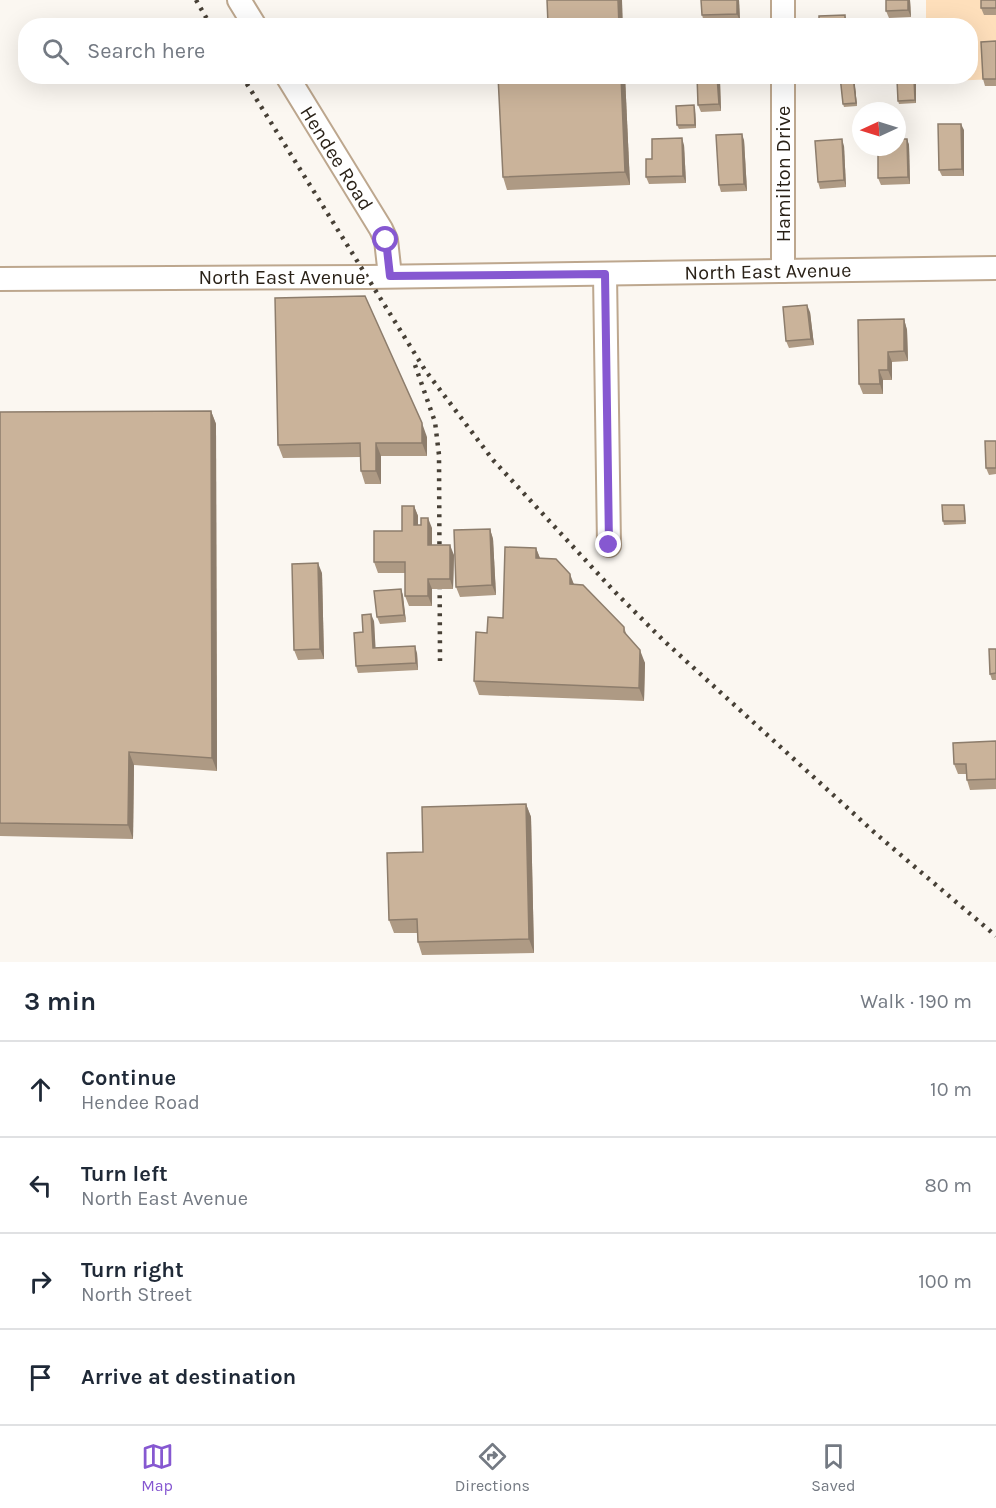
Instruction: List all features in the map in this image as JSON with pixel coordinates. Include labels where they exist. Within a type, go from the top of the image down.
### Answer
[{"type":"street","points":[[239,0],[250,18]]},
{"type":"street","points":[[783,0],[783,18]]},
{"type":"street","name":"Hendee Road","points":[[291,84],[381,229],[386,240],[390,276]]},
{"type":"street","name":"Hamilton Drive","points":[[783,84],[783,271]]},
{"type":"street","name":"North East Avenue","points":[[0,279],[996,268]]},
{"type":"street","points":[[605,274],[609,545]]},
{"type":"shaded area","points":[[926,0],[996,0],[996,79],[978,80],[978,18],[926,18]]},
{"type":"building","points":[[547,0],[618,0],[619,18],[548,18]]},
{"type":"building","points":[[701,0],[737,0],[737,14],[702,15]]},
{"type":"building","points":[[886,0],[908,0],[908,10],[886,11]]},
{"type":"building","points":[[981,0],[996,0],[996,8],[981,8]]},
{"type":"building","points":[[845,15],[845,18],[819,18],[819,16]]},
{"type":"building","points":[[996,41],[996,79],[983,79],[981,42]]},
{"type":"building","points":[[498,84],[621,84],[625,172],[503,177]]},
{"type":"building","points":[[697,84],[718,84],[719,104],[698,105]]},
{"type":"building","points":[[841,84],[854,84],[856,102],[843,104]]},
{"type":"building","points":[[897,84],[914,84],[915,100],[898,101]]},
{"type":"building","points":[[694,105],[695,125],[677,125],[676,106]]},
{"type":"building","points":[[938,124],[961,124],[962,169],[939,170]]},
{"type":"building","points":[[742,134],[744,184],[719,185],[716,135]]},
{"type":"building","points":[[682,138],[683,176],[646,177],[646,159],[652,159],[652,139]]},
{"type":"building","points":[[842,139],[844,180],[818,182],[815,141]]},
{"type":"building","points":[[907,139],[908,177],[878,178],[878,156],[906,156]]},
{"type":"building","points":[[365,296],[422,423],[422,443],[376,443],[376,471],[361,471],[360,443],[278,445],[275,298]]},
{"type":"building","points":[[807,305],[811,339],[786,341],[783,307]]},
{"type":"building","points":[[904,319],[904,351],[888,352],[888,370],[879,370],[880,384],[859,384],[858,320]]},
{"type":"building","points":[[211,411],[212,758],[129,752],[128,825],[0,823],[0,412]]},
{"type":"building","points":[[985,441],[996,441],[996,468],[986,468]]},
{"type":"building","points":[[942,505],[964,505],[965,521],[943,521]]},
{"type":"building","points":[[402,506],[414,506],[414,525],[421,525],[421,518],[428,518],[428,545],[450,545],[450,579],[428,579],[428,596],[405,596],[405,562],[374,562],[374,531],[402,531]]},
{"type":"building","points":[[490,529],[492,585],[456,587],[454,530]]},
{"type":"building","points":[[505,547],[536,548],[536,558],[556,559],[570,574],[570,584],[583,585],[624,627],[624,632],[640,650],[639,688],[474,681],[476,632],[487,633],[488,617],[503,618]]},
{"type":"building","points":[[318,563],[320,649],[294,650],[292,564]]},
{"type":"building","points":[[401,589],[404,615],[377,617],[374,591]]},
{"type":"building","points":[[371,614],[373,648],[415,646],[416,663],[356,666],[354,633],[363,632],[362,615]]},
{"type":"building","points":[[989,649],[996,649],[996,673],[990,674]]},
{"type":"building","points":[[996,741],[996,779],[967,780],[966,764],[954,764],[953,743]]},
{"type":"building","points":[[526,804],[529,939],[418,942],[417,919],[389,920],[387,853],[423,852],[422,807]]},
{"type":"railway","points":[[196,0],[206,18]]},
{"type":"railway","points":[[247,84],[425,370],[493,460],[613,590],[663,640],[875,833],[996,936]]},
{"type":"railway","points":[[415,365],[435,422],[439,455],[440,661]]},
{"type":"route","points":[[386,240],[390,276],[605,274],[609,545]]}]
